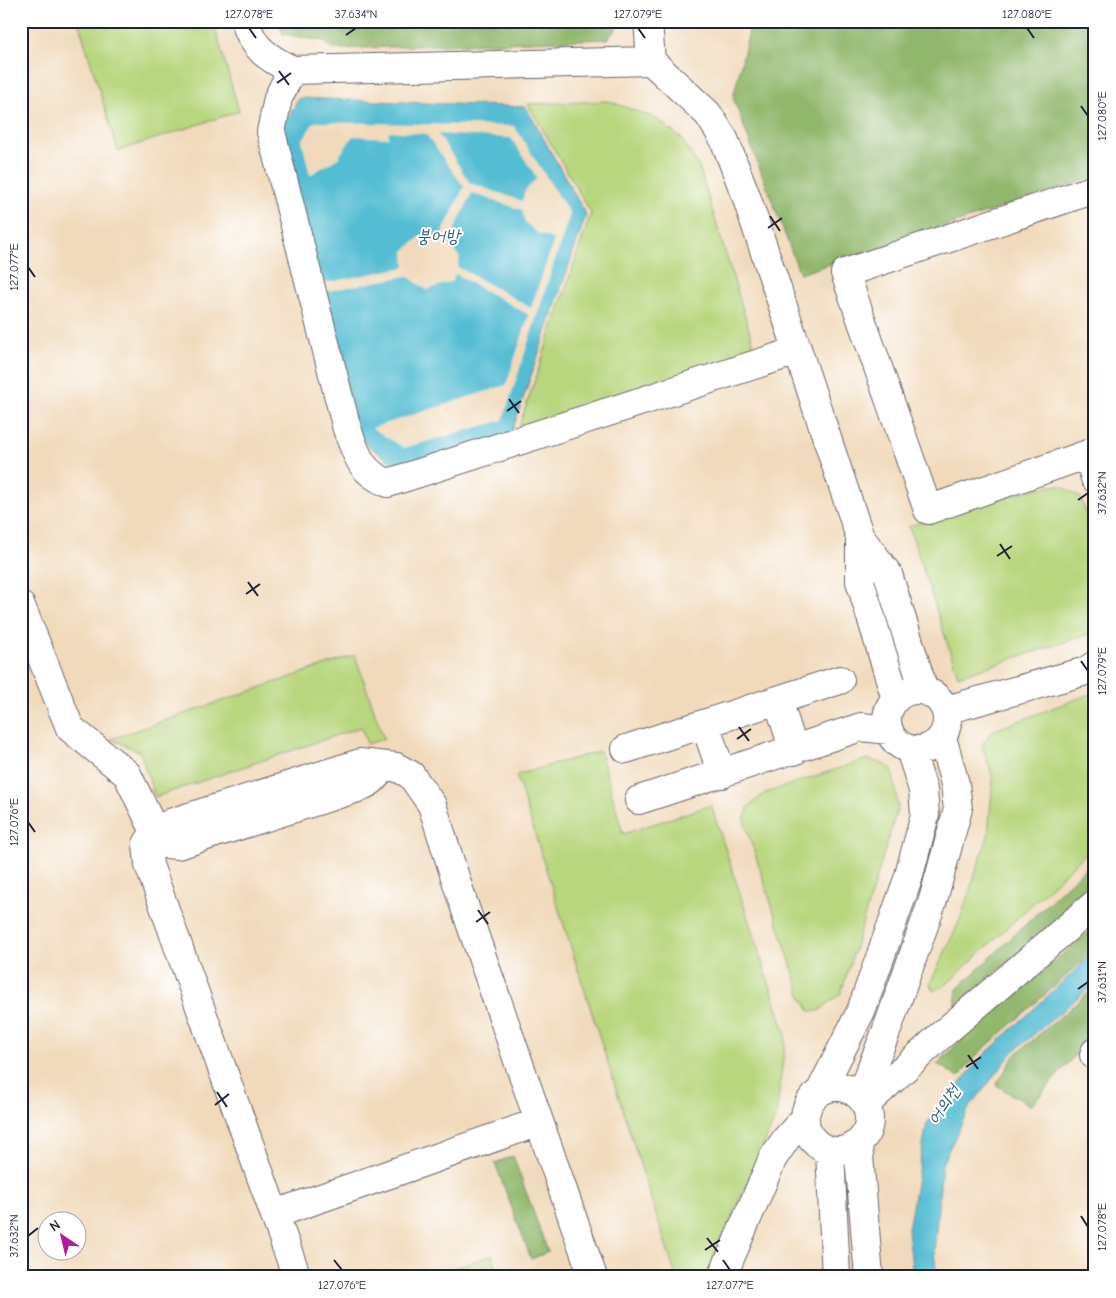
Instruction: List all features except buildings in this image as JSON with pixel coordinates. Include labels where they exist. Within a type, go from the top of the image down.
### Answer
[{"type":"lane","points":[[245,21],[248,34],[265,56],[292,70],[651,61]]},
{"type":"lane","points":[[648,21],[651,61],[708,114],[724,139],[746,196],[860,536],[888,574],[924,691]]},
{"type":"lane","points":[[292,70],[278,98],[271,132],[347,429],[360,463],[373,477],[388,483],[797,351]]},
{"type":"lane","points":[[1092,461],[928,510],[845,272],[1095,189]]},
{"type":"lane","points":[[860,536],[860,581],[896,698]]},
{"type":"lane","points":[[21,606],[70,728],[127,774],[155,832]]},
{"type":"lane","points":[[946,710],[1086,671],[1095,665]]},
{"type":"lane","points":[[626,750],[840,680]]},
{"type":"lane","points":[[914,690],[924,691],[937,697],[946,710],[946,729],[942,737],[933,745],[922,750],[910,749],[897,742],[889,730],[888,718],[890,708],[896,698],[914,690]]},
{"type":"lane","points":[[778,700],[794,751]]},
{"type":"lane","points":[[705,724],[722,774]]},
{"type":"lane","points":[[639,800],[861,728],[889,730]]},
{"type":"lane","points":[[804,1119],[812,1139],[830,1151],[840,1152],[858,1144],[869,1126],[863,1100],[933,900],[958,809],[955,784],[942,737]]},
{"type":"lane","points":[[722,1277],[773,1158],[786,1139],[804,1119],[809,1104],[820,1092],[861,1011],[908,879],[925,815],[923,790],[910,749]]},
{"type":"lane","points":[[297,1277],[149,865],[147,844],[155,832],[173,822],[348,766],[371,763],[381,767],[396,767],[410,775],[432,805],[463,902],[593,1277]]},
{"type":"lane","points":[[863,1100],[1095,904]]},
{"type":"lane","points":[[820,1092],[841,1087],[863,1100]]},
{"type":"lane","points":[[275,1214],[540,1122]]},
{"type":"lane","points":[[858,1144],[869,1277]]},
{"type":"lane","points":[[830,1151],[836,1277]]},
{"type":"green space","points":[[78,21],[213,21],[239,111],[118,151]]},
{"type":"green space","points":[[279,21],[618,21],[615,31],[607,39],[334,49],[323,41],[283,34]]},
{"type":"green space","points":[[759,21],[1095,21],[1095,177],[800,274],[733,98],[750,27]]},
{"type":"green space","points":[[609,101],[657,119],[681,138],[699,167],[756,352],[519,427],[591,213],[528,104]]},
{"type":"green space","points":[[1060,485],[1081,498],[1095,543],[1095,631],[958,676],[909,526],[1032,489]]},
{"type":"green space","points":[[355,655],[384,739],[367,744],[361,727],[155,797],[140,752],[111,739]]},
{"type":"green space","points":[[1095,692],[1095,845],[949,982],[934,991],[930,984],[959,922],[988,836],[993,778],[982,745],[992,731]]},
{"type":"green space","points":[[600,751],[623,834],[711,805],[786,1035],[776,1117],[709,1269],[700,1277],[676,1277],[516,775]]},
{"type":"green space","points":[[867,759],[892,769],[898,807],[841,993],[819,1011],[810,1011],[802,998],[744,820],[749,806],[765,793]]},
{"type":"green space","points":[[1095,859],[1095,886],[955,1007],[957,989]]},
{"type":"green space","points":[[1095,927],[1095,950],[979,1053],[959,1077],[937,1064],[960,1041]]},
{"type":"green space","points":[[1095,987],[1095,1032],[1031,1106],[996,1085],[1015,1055]]},
{"type":"green space","points":[[513,1156],[548,1252],[531,1259],[495,1163]]},
{"type":"green space","points":[[492,1255],[499,1277],[442,1277],[441,1273]]},
{"type":"water","name":"붕어방","points":[[299,98],[526,107],[586,215],[511,434],[400,468],[351,433],[277,137]]},
{"type":"water","name":"어의천","points":[[1095,952],[1095,983],[1013,1052],[969,1108],[942,1164],[934,1252],[937,1277],[913,1277],[908,1229],[927,1123],[982,1057]]},
{"type":"pier","points":[[314,122],[514,126],[570,214],[503,420],[404,448],[372,428],[506,385],[529,315],[455,274],[453,281],[427,290],[407,276],[322,292],[320,284],[405,267],[404,251],[422,235],[441,236],[464,187],[426,134],[389,131],[388,138],[353,136],[338,158],[310,175],[302,141]],"holes":[[[438,134],[511,138],[537,178],[525,191],[522,201],[470,183]],[[472,193],[522,210],[525,222],[537,233],[554,240],[531,308],[458,267],[460,258],[449,242]]]}]
